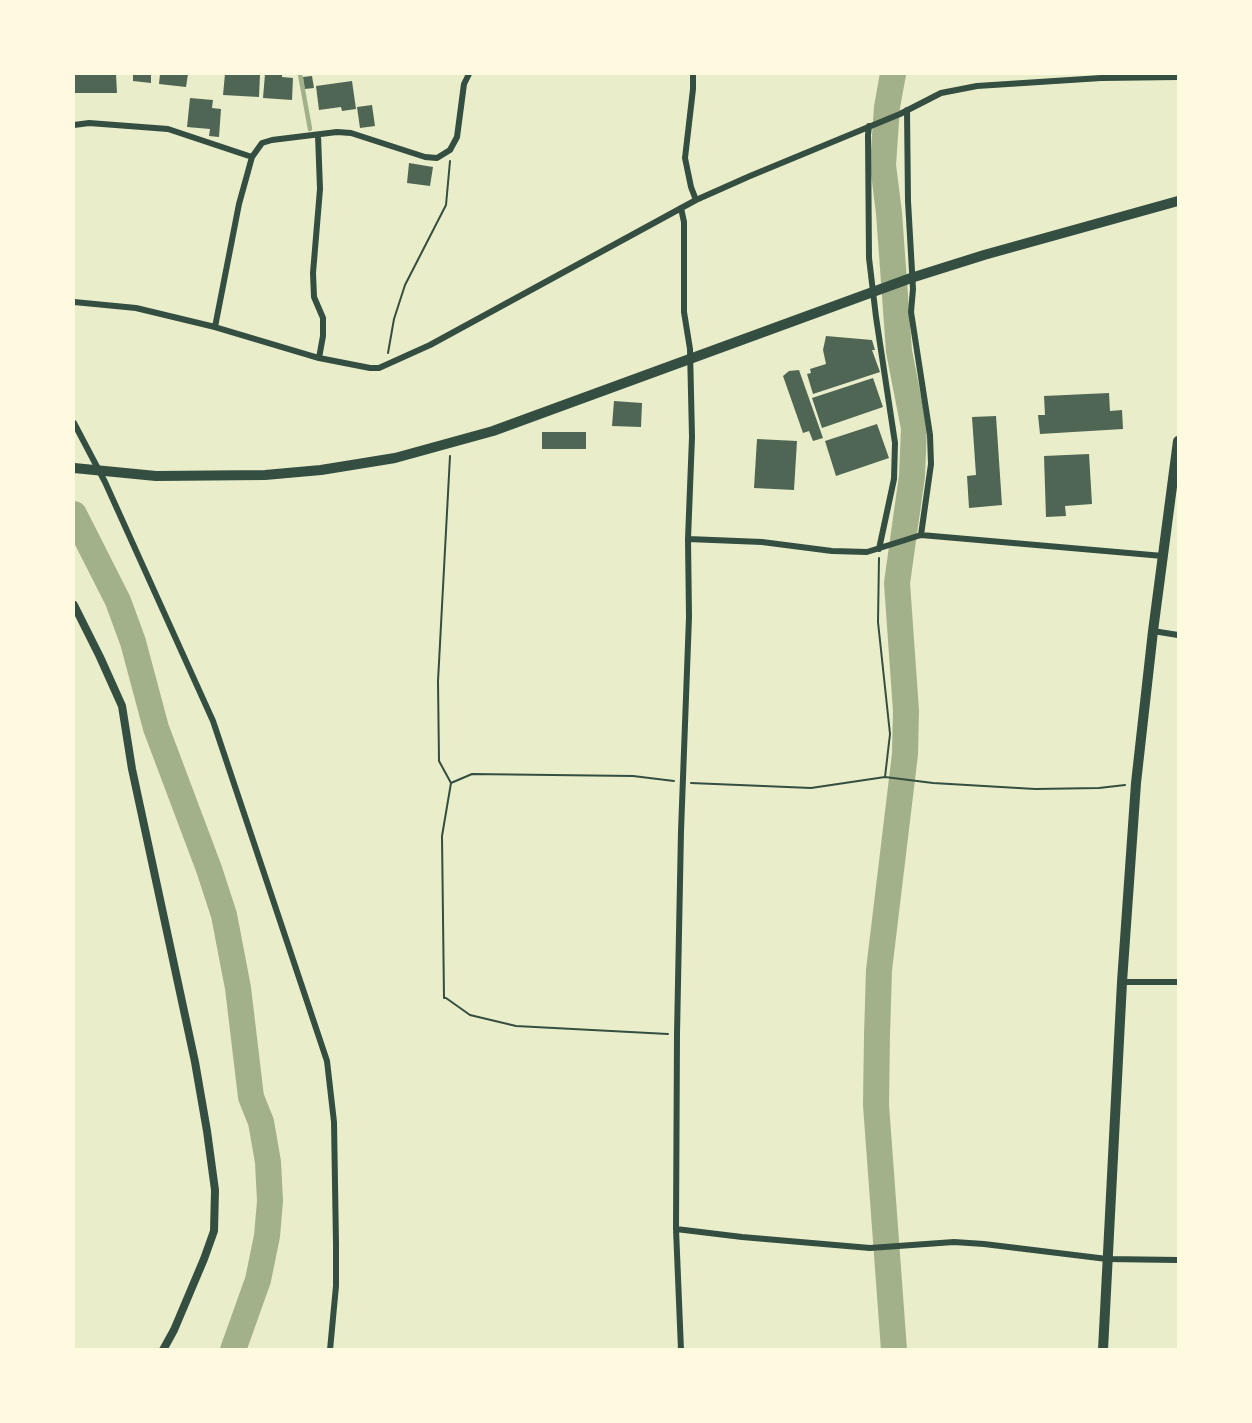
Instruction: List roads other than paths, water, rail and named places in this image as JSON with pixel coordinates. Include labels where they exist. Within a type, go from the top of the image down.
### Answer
[{"type":"main road","points":[[74,468],[156,476],[265,476],[395,458],[493,431],[909,279],[984,255],[1179,201]]},
{"type":"main road","points":[[1103,1350],[1122,982],[1136,783],[1153,631],[1179,441]]},
{"type":"street","points":[[215,327],[239,204],[252,157],[262,143],[337,132],[351,133],[437,159],[450,150],[457,137],[464,84],[469,74]]},
{"type":"street","points":[[693,74],[684,158],[696,200]]},
{"type":"street","points":[[74,302],[136,308],[215,327],[319,358],[369,368],[391,364],[696,200],[900,114],[941,93],[977,86],[1101,78],[1179,77]]},
{"type":"street","points":[[907,110],[911,312],[930,435],[931,464],[918,536]]},
{"type":"street","points":[[74,125],[89,123],[168,129],[252,157]]},
{"type":"street","points":[[872,125],[869,258],[876,291],[895,443],[894,478],[879,549]]},
{"type":"street","points":[[318,135],[320,189],[313,273],[314,297],[323,318],[319,358]]},
{"type":"street","points":[[681,208],[684,222],[684,312],[690,359],[692,437],[677,1034],[676,1229],[681,1350]]},
{"type":"street","points":[[74,423],[105,482],[213,721],[327,1061],[334,1122],[336,1233],[336,1286],[330,1350]]},
{"type":"street","points":[[688,539],[762,542],[832,551],[867,552],[918,536],[1163,556]]},
{"type":"street","points":[[74,605],[122,706],[132,769],[195,1062],[213,1178],[214,1231],[174,1330],[163,1350]]},
{"type":"street","points":[[1153,631],[1179,635]]},
{"type":"street","points":[[1122,982],[1179,982]]},
{"type":"street","points":[[676,1229],[870,1248],[954,1242],[1107,1259],[1179,1260]]},
{"type":"waterway","points":[[300,74],[310,129]]},
{"type":"waterway","points":[[893,74],[887,107],[883,165],[889,213],[899,351],[914,428],[912,476],[897,583],[906,711],[905,754],[879,970],[877,1035],[876,1105],[894,1350]]},
{"type":"waterway","points":[[74,514],[118,601],[133,642],[156,728],[224,915],[238,988],[251,1097],[261,1122],[268,1162],[270,1201],[267,1236],[258,1280],[233,1350]]}]
